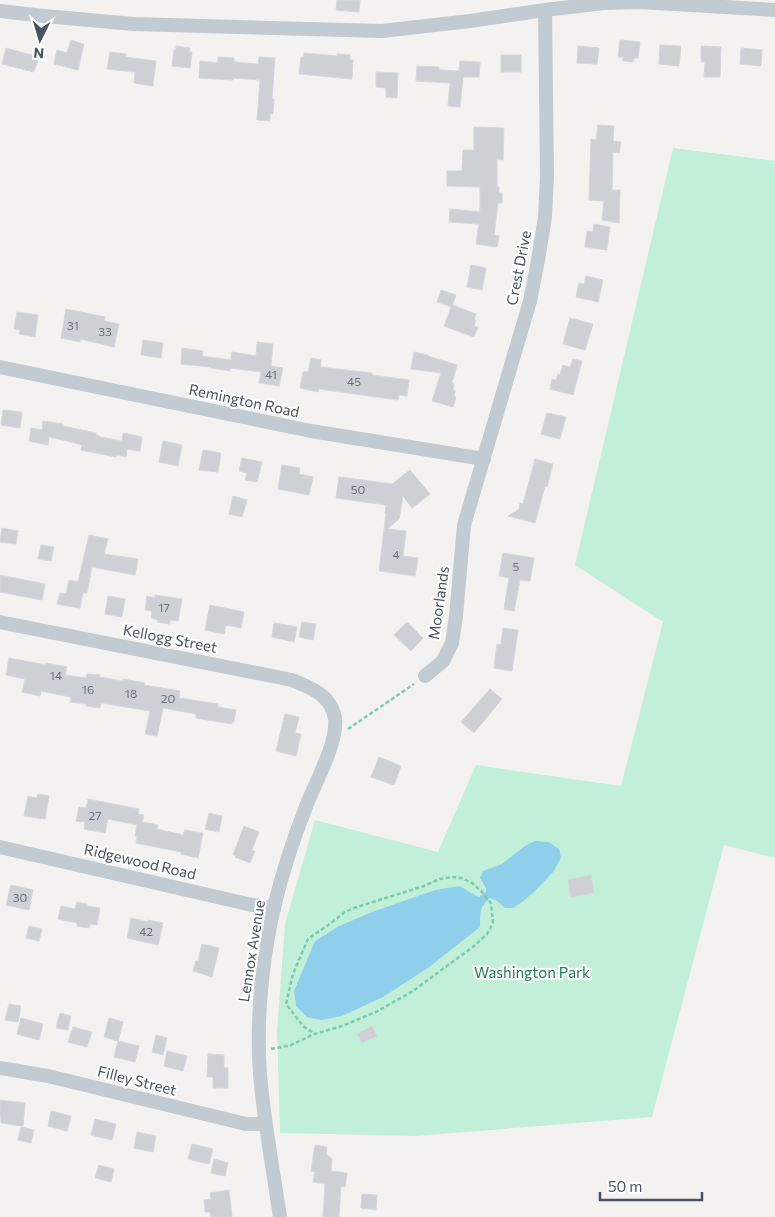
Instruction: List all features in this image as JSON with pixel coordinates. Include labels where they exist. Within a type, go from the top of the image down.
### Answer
[{"type":"street","points":[[0,11],[134,24],[382,31],[604,3],[639,2],[775,10]]},
{"type":"street","name":"Crest Drive","points":[[464,525],[530,301],[545,217],[547,176],[544,10]]},
{"type":"street","name":"Remington Road","points":[[0,367],[311,431],[484,459]]},
{"type":"street","name":"Moorlands","points":[[425,676],[444,661],[452,643],[464,525]]},
{"type":"street","name":"Kellogg Street","points":[[0,622],[292,680],[312,688],[328,700]]},
{"type":"street","name":"Lennox Avenue","points":[[280,1217],[265,1124],[260,1073],[259,1051],[262,988],[274,908],[291,849],[334,735],[335,717],[328,700]]},
{"type":"street","name":"Ridgewood Road","points":[[0,847],[252,905],[274,908]]},
{"type":"street","name":"Filley Street","points":[[0,1068],[48,1076],[246,1124],[265,1124]]},
{"type":"path","points":[[357,723],[425,676]]},
{"type":"path","points":[[259,1051],[291,1044],[342,1026],[376,1012],[412,991],[474,946],[487,934],[492,922],[491,903],[472,882],[453,877],[440,879],[424,886],[354,908],[308,939],[293,974],[286,1004],[303,1026],[315,1034]]},
{"type":"green space","name":"Washington Park","points":[[673,148],[775,161],[775,858],[724,845],[652,1117],[416,1136],[280,1133],[277,1031],[285,924],[315,820],[438,852],[476,765],[621,786],[663,622],[575,565]]},
{"type":"water","points":[[535,841],[548,842],[559,849],[561,858],[553,872],[535,891],[513,908],[505,908],[490,898],[482,908],[480,927],[428,968],[383,997],[342,1016],[321,1020],[307,1017],[296,1006],[294,991],[315,941],[339,926],[435,890],[460,886],[479,897],[486,892],[486,888],[480,878],[483,871],[502,864],[525,846]]},
{"type":"building","points":[[337,0],[360,0],[359,12],[336,10]]},
{"type":"building","points":[[71,40],[84,44],[78,70],[54,64],[57,50],[67,53]]},
{"type":"building","points":[[620,40],[640,42],[638,58],[634,58],[633,62],[623,61],[623,57],[618,57]]},
{"type":"building","points":[[660,45],[681,46],[679,66],[659,64]]},
{"type":"building","points":[[176,46],[190,48],[189,52],[192,52],[190,68],[172,66]]},
{"type":"building","points":[[578,46],[599,48],[597,64],[577,63]]},
{"type":"building","points":[[701,46],[721,47],[720,77],[704,77],[705,62],[701,62]]},
{"type":"building","points":[[6,48],[39,57],[34,72],[2,64]]},
{"type":"building","points":[[741,48],[762,50],[761,66],[740,64]]},
{"type":"building","points":[[110,52],[126,54],[125,57],[156,61],[153,86],[134,83],[135,72],[107,69]]},
{"type":"building","points":[[304,53],[337,56],[337,54],[350,55],[350,60],[353,60],[352,79],[299,74],[301,57],[304,57]]},
{"type":"building","points":[[501,55],[521,55],[521,72],[501,72]]},
{"type":"building","points":[[218,57],[234,58],[234,62],[258,64],[259,57],[275,58],[272,99],[274,99],[273,114],[270,114],[270,121],[257,120],[260,80],[199,78],[200,61],[218,63]]},
{"type":"building","points":[[460,61],[480,62],[479,77],[463,77],[460,107],[448,106],[450,83],[416,81],[417,66],[439,67],[439,70],[459,71]]},
{"type":"building","points":[[376,72],[398,73],[397,98],[386,97],[386,88],[376,87]]},
{"type":"building","points":[[598,125],[614,126],[613,141],[621,142],[619,153],[613,152],[612,190],[620,190],[619,223],[602,220],[604,201],[589,200],[591,139],[596,140]]},
{"type":"building","points":[[474,127],[504,128],[503,160],[497,159],[497,187],[499,187],[499,193],[502,193],[502,203],[498,203],[494,235],[499,236],[497,247],[476,244],[479,224],[449,222],[450,209],[480,212],[480,187],[447,186],[447,171],[462,171],[463,150],[474,150]]},
{"type":"building","points":[[594,224],[610,227],[607,250],[585,247],[587,231],[593,232]]},
{"type":"building","points":[[471,265],[486,268],[482,290],[467,287]]},
{"type":"building","points":[[586,276],[603,280],[598,302],[576,297],[579,283],[584,284]]},
{"type":"building","points":[[441,290],[456,295],[452,307],[437,302]]},
{"type":"building","points":[[452,305],[476,314],[474,326],[478,327],[474,337],[444,326]]},
{"type":"building","points":[[66,309],[105,317],[104,321],[119,324],[114,347],[80,339],[80,342],[61,338]]},
{"type":"building","points":[[17,312],[38,315],[35,337],[19,334],[20,330],[14,329]]},
{"type":"building","points":[[570,318],[593,324],[585,350],[563,344]]},
{"type":"building","points":[[143,340],[163,343],[161,358],[141,355]]},
{"type":"building","points":[[257,342],[273,344],[271,366],[283,368],[279,386],[259,383],[261,372],[230,368],[230,371],[181,364],[182,348],[203,351],[202,356],[231,360],[232,352],[256,356]]},
{"type":"building","points":[[414,352],[457,365],[452,383],[454,384],[454,396],[456,397],[453,407],[432,401],[441,373],[411,369]]},
{"type":"building","points":[[311,358],[321,360],[320,367],[372,373],[372,375],[409,380],[407,396],[399,395],[398,400],[319,389],[318,392],[300,388],[303,372],[308,372]]},
{"type":"building","points":[[573,359],[582,361],[573,395],[550,389],[552,379],[556,380],[558,374],[560,375],[563,365],[570,367]]},
{"type":"building","points":[[3,410],[22,412],[20,428],[1,425]]},
{"type":"building","points":[[547,413],[566,417],[560,439],[541,434]]},
{"type":"building","points":[[43,421],[63,424],[63,426],[96,433],[100,437],[122,441],[123,433],[142,437],[140,451],[127,449],[126,457],[117,455],[116,457],[81,450],[82,445],[49,437],[48,445],[29,441],[31,428],[42,430]]},
{"type":"building","points":[[163,441],[182,445],[178,466],[159,462]]},
{"type":"building","points":[[203,450],[221,453],[218,472],[199,470]]},
{"type":"building","points":[[242,458],[262,462],[257,482],[245,480],[247,473],[239,471]]},
{"type":"building","points":[[535,459],[553,464],[535,523],[508,516],[519,509],[520,503],[523,504]]},
{"type":"building","points":[[282,465],[300,468],[299,474],[313,477],[309,495],[278,489]]},
{"type":"building","points":[[410,470],[430,494],[412,508],[403,496],[399,519],[387,529],[406,531],[403,556],[418,558],[415,576],[379,571],[386,505],[336,498],[339,477],[392,484]]},
{"type":"building","points":[[233,496],[247,500],[242,517],[229,514]]},
{"type":"building","points":[[2,528],[18,531],[16,544],[0,542]]},
{"type":"building","points":[[89,535],[108,539],[104,554],[138,559],[135,575],[92,567],[87,593],[83,593],[80,608],[57,604],[60,593],[66,594],[69,580],[78,582]]},
{"type":"building","points":[[41,545],[54,547],[51,561],[38,559]]},
{"type":"building","points":[[503,553],[534,558],[530,581],[520,580],[514,611],[504,609],[509,578],[499,576]]},
{"type":"building","points":[[0,575],[45,584],[42,600],[0,592]]},
{"type":"building","points":[[155,595],[182,599],[178,621],[170,620],[170,624],[157,622],[158,620],[151,618],[152,611],[145,610],[147,596],[155,598]]},
{"type":"building","points":[[108,596],[125,599],[122,617],[105,614]]},
{"type":"building","points":[[210,605],[244,612],[241,628],[226,625],[224,634],[205,630]]},
{"type":"building","points":[[302,622],[316,624],[313,640],[299,637]]},
{"type":"building","points":[[407,622],[423,638],[411,651],[394,635]]},
{"type":"building","points":[[274,623],[297,627],[294,642],[272,637]]},
{"type":"building","points":[[503,628],[518,630],[512,671],[494,668],[497,644],[501,645]]},
{"type":"building","points":[[9,658],[67,667],[65,675],[86,678],[87,674],[100,675],[99,677],[123,681],[123,679],[145,683],[144,685],[180,691],[179,698],[218,704],[218,707],[236,710],[234,722],[232,724],[196,718],[196,714],[163,708],[157,736],[145,734],[150,711],[101,703],[100,708],[86,706],[86,704],[70,702],[71,697],[41,691],[40,696],[22,692],[25,679],[6,675]]},
{"type":"building","points":[[490,689],[502,699],[474,733],[461,722]]},
{"type":"building","points":[[285,714],[299,717],[295,733],[301,734],[296,756],[276,751]]},
{"type":"building","points":[[379,757],[401,766],[394,785],[371,777]]},
{"type":"building","points":[[38,794],[49,796],[45,819],[24,816],[28,796],[37,798]]},
{"type":"building","points":[[88,799],[139,809],[138,814],[144,815],[142,822],[158,825],[157,829],[183,835],[185,830],[203,833],[198,858],[181,854],[181,852],[136,843],[137,825],[108,819],[105,833],[84,829],[85,822],[76,821],[79,807],[86,808]]},
{"type":"building","points":[[209,813],[222,816],[219,832],[205,829]]},
{"type":"building","points":[[244,826],[259,832],[252,850],[255,851],[250,863],[233,855]]},
{"type":"building","points":[[591,875],[594,893],[571,897],[568,880]]},
{"type":"building","points":[[11,885],[33,890],[29,910],[6,905]]},
{"type":"building","points":[[77,902],[100,908],[97,925],[90,924],[89,928],[58,919],[61,906],[75,909]]},
{"type":"building","points":[[131,918],[163,923],[158,945],[127,938]]},
{"type":"building","points":[[29,926],[42,929],[39,941],[26,938]]},
{"type":"building","points":[[202,944],[219,948],[212,977],[193,971],[196,961],[198,961]]},
{"type":"building","points":[[9,1004],[21,1006],[18,1022],[5,1020]]},
{"type":"building","points":[[60,1013],[71,1016],[68,1030],[56,1028]]},
{"type":"building","points":[[21,1018],[43,1024],[39,1040],[17,1034]]},
{"type":"building","points":[[109,1018],[123,1022],[118,1041],[104,1037]]},
{"type":"building","points":[[372,1026],[377,1036],[362,1043],[357,1034]]},
{"type":"building","points":[[73,1027],[92,1032],[87,1047],[68,1042]]},
{"type":"building","points":[[156,1035],[167,1038],[163,1055],[152,1052]]},
{"type":"building","points":[[118,1041],[139,1046],[135,1062],[114,1057]]},
{"type":"building","points":[[167,1051],[187,1056],[183,1071],[164,1066]]},
{"type":"building","points":[[208,1054],[224,1055],[224,1068],[228,1068],[228,1088],[213,1088],[213,1077],[207,1077]]},
{"type":"building","points":[[0,1100],[25,1103],[23,1126],[1,1123]]},
{"type":"building","points":[[51,1111],[71,1116],[67,1131],[48,1126]]},
{"type":"building","points":[[95,1119],[116,1124],[112,1140],[91,1135]]},
{"type":"building","points":[[21,1127],[34,1130],[31,1143],[18,1140]]},
{"type":"building","points":[[137,1132],[156,1136],[153,1152],[134,1148]]},
{"type":"building","points":[[192,1144],[213,1149],[209,1164],[188,1159]]},
{"type":"building","points":[[315,1145],[327,1147],[326,1154],[332,1159],[331,1171],[347,1173],[345,1187],[341,1186],[339,1217],[323,1217],[325,1184],[313,1182],[315,1172],[311,1171]]},
{"type":"building","points":[[214,1159],[228,1163],[225,1176],[211,1173]]},
{"type":"building","points":[[99,1165],[114,1169],[111,1182],[95,1178]]},
{"type":"building","points":[[229,1190],[232,1217],[211,1217],[210,1212],[205,1212],[204,1200],[211,1199],[210,1193]]},
{"type":"building","points":[[362,1194],[377,1195],[376,1210],[361,1208]]}]
